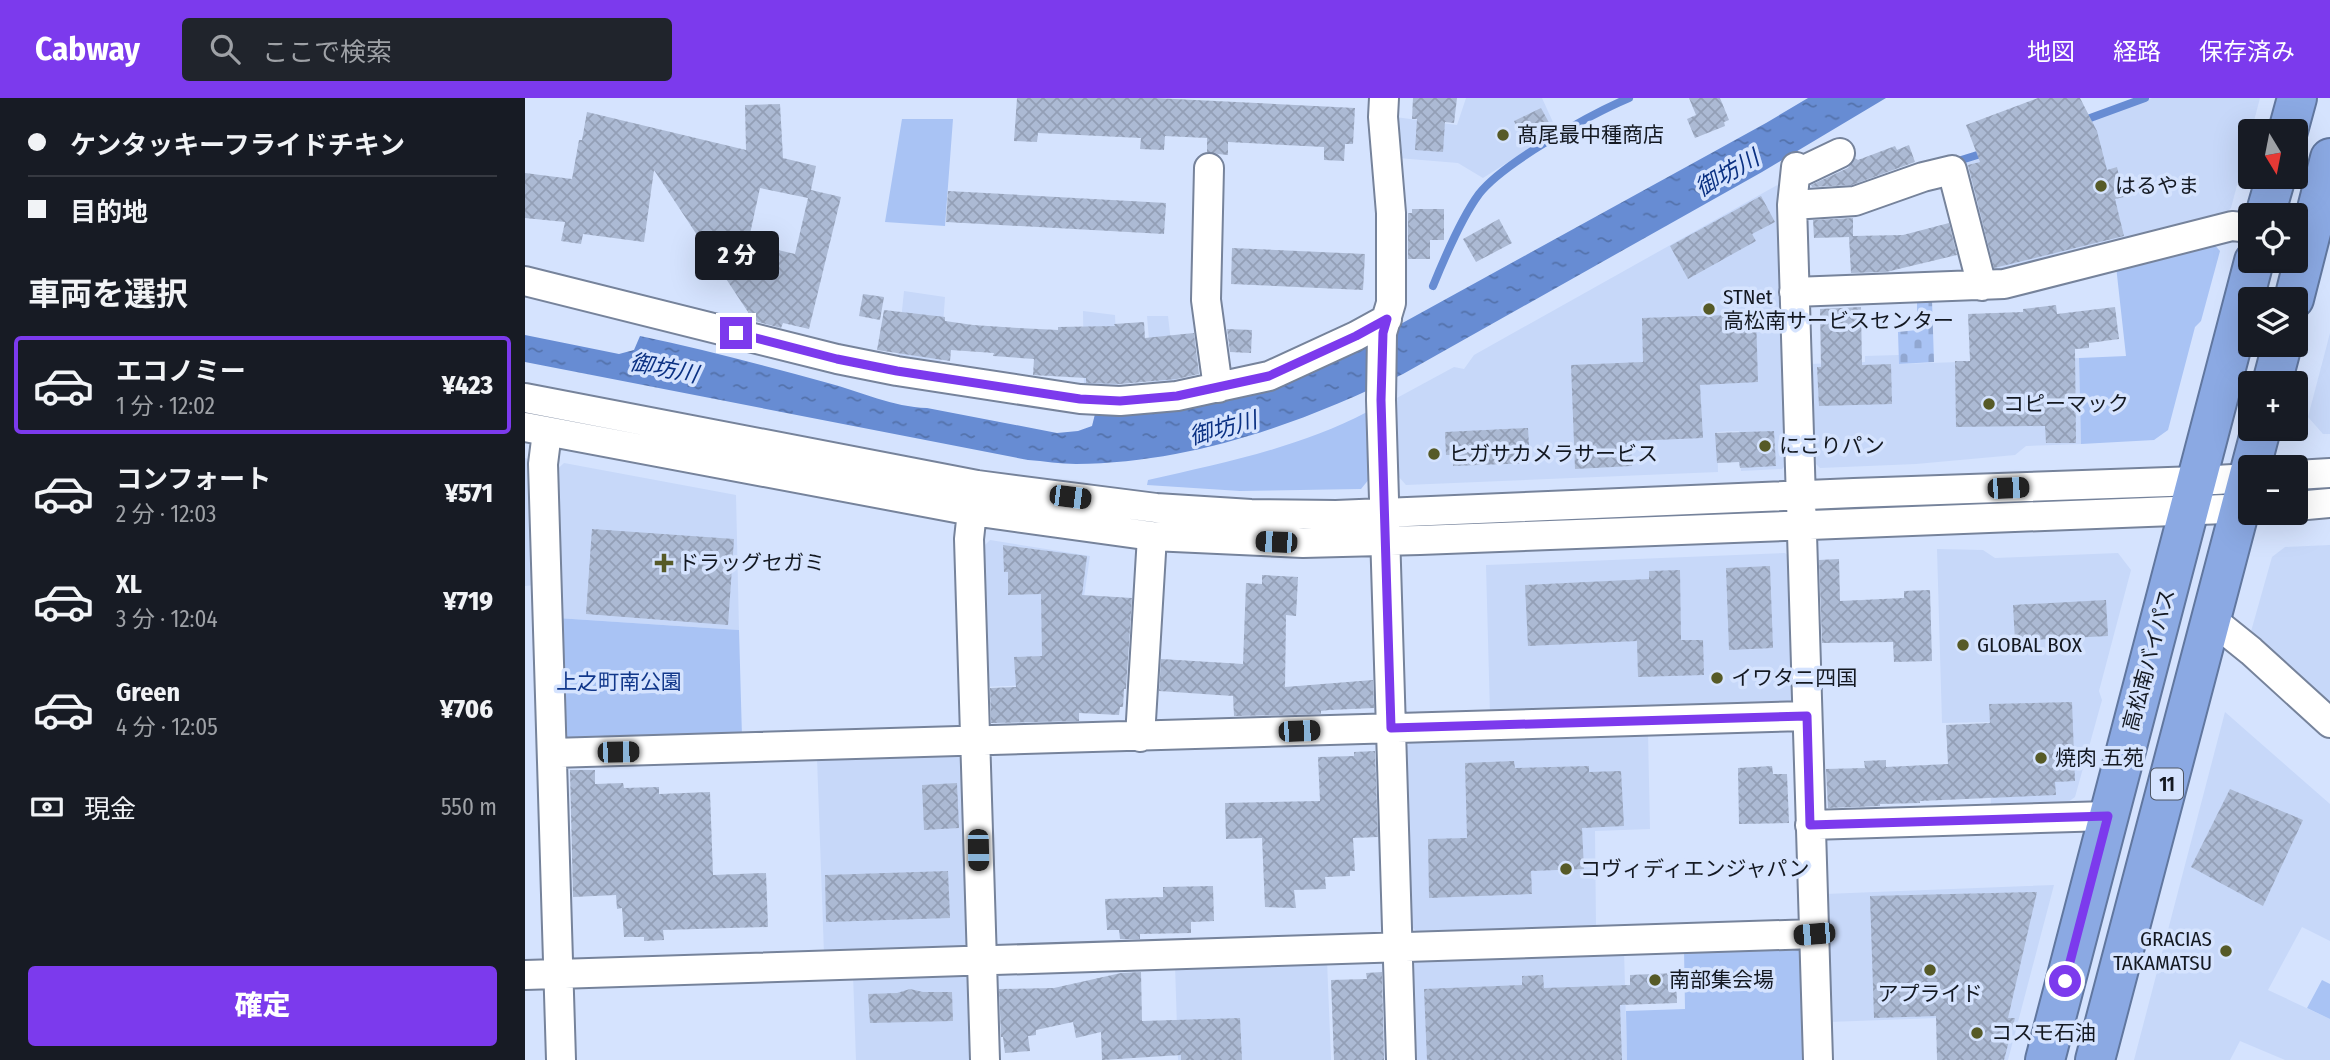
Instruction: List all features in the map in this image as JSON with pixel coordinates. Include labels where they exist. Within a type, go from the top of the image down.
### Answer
[{"type":"highway","points":[[2291,119],[2297,98]]},
{"type":"highway","points":[[2298,287],[2322,217],[2330,158]]},
{"type":"highway","name":"高松南バイパス","points":[[2045,1060],[2251,273]]},
{"type":"highway","name":"11","points":[[2095,1060],[2210,618],[2238,523]]},
{"type":"street","points":[[1384,98],[1383,117],[1391,213],[1391,303],[1385,326],[1381,392],[1401,1060]]},
{"type":"street","points":[[1818,1060],[1792,205],[1796,171],[1840,153]]},
{"type":"street","points":[[1209,168],[1206,300],[1218,388]]},
{"type":"street","points":[[1792,205],[1855,201],[1923,177],[1952,170],[1982,286]]},
{"type":"street","points":[[1794,292],[2004,284],[2238,227]]},
{"type":"street","points":[[525,281],[837,359],[1080,399],[1120,401],[1177,396],[1269,376],[1356,336],[1385,326]]},
{"type":"street","points":[[525,398],[977,485],[1156,508],[1238,513],[1336,515],[1801,496],[2238,493]]},
{"type":"street","points":[[561,1060],[543,464],[536,429],[972,511],[1152,536],[1303,543],[1801,526],[2193,495]]},
{"type":"street","points":[[2308,474],[2330,473]]},
{"type":"street","points":[[2308,505],[2330,503]]},
{"type":"street","points":[[972,511],[969,539],[985,1060]]},
{"type":"street","points":[[1140,737],[1152,536]]},
{"type":"street","points":[[2210,618],[2251,651],[2330,723]]},
{"type":"street","points":[[552,753],[1807,716]]},
{"type":"street","points":[[1810,825],[2108,816]]},
{"type":"street","points":[[525,975],[1814,934]]},
{"type":"shaded area","name":"髙尾最中種商店","points":[[1466,98],[1542,98],[1557,131],[1483,178],[1458,163],[1398,158],[1395,117],[1457,125]]},
{"type":"shaded area","name":"はるやま","points":[[2152,98],[2260,98],[2254,119],[2238,119],[2238,181],[2231,208],[2223,216],[1995,274],[1985,268],[1959,163]]},
{"type":"shaded area","points":[[1781,183],[1790,461],[1782,469],[1741,471],[1739,431],[1717,432],[1718,472],[1406,485],[1398,476],[1395,399],[1454,367],[1464,369],[1474,355]]},
{"type":"shaded area","points":[[904,291],[945,297],[940,366],[897,360]]},
{"type":"shaded area","points":[[1083,311],[1115,315],[1118,388],[1084,385]]},
{"type":"shaded area","points":[[1147,316],[1168,316],[1176,385],[1153,387]]},
{"type":"shaded area","points":[[2330,333],[2330,434],[2323,434],[2308,417]]},
{"type":"shaded area","name":"コピーマック","points":[[1899,355],[1900,364],[2079,358],[2081,444],[2026,446],[2015,455],[1916,464],[1820,468],[1812,460],[1809,364],[1865,362],[1865,356]]},
{"type":"shaded area","points":[[525,458],[532,460],[536,585],[525,586]]},
{"type":"shaded area","points":[[564,463],[736,495],[739,630],[557,618],[552,474]]},
{"type":"shaded area","points":[[990,540],[1090,556],[1084,597],[1078,683],[984,687],[978,552]]},
{"type":"shaded area","points":[[2330,545],[2330,707],[2250,635],[2272,557],[2285,547]]},
{"type":"shaded area","points":[[1937,549],[1983,550],[1995,558],[2118,553],[2131,570],[2099,691],[2102,700],[2075,797],[2064,805],[1991,807],[1989,722],[1942,723]]},
{"type":"shaded area","points":[[1785,553],[1793,560],[1797,697],[1789,705],[1490,714],[1486,565]]},
{"type":"shaded area","points":[[2225,712],[2330,804],[2330,941],[2302,927],[2268,990],[2330,1019],[2330,1060],[2285,1060],[2240,1041],[2230,1060],[2134,1060]]},
{"type":"shaded area","points":[[1648,732],[1650,829],[1595,831],[1596,928],[1419,934],[1411,926],[1405,748],[1414,739]]},
{"type":"shaded area","points":[[957,754],[966,763],[973,936],[962,948],[824,954],[817,758]]},
{"type":"shaded area","name":"アプライド","points":[[2054,885],[2008,1060],[1939,1060],[1937,1018],[1829,1022],[1825,894]]},
{"type":"shaded area","points":[[1624,950],[1627,1060],[1415,1060],[1412,965],[1420,956]]},
{"type":"shaded area","points":[[1327,960],[1331,1060],[1178,1060],[1175,964]]},
{"type":"shaded area","points":[[963,970],[973,978],[976,1060],[856,1060],[853,974]]},
{"type":"green space","points":[[902,119],[953,119],[945,226],[885,222]]},
{"type":"green space","points":[[2212,242],[2220,251],[2201,321],[2195,327],[2168,430],[2154,440],[2081,444],[2079,358],[2126,356],[2116,266]]},
{"type":"green space","points":[[1917,300],[1932,300],[1934,362],[1899,364],[1898,332],[1917,330]]},
{"type":"green space","points":[[1367,412],[1370,478],[1361,489],[1240,491],[1147,485],[1148,480],[1287,445],[1341,425]]},
{"type":"green space","name":"上之町南公園","points":[[557,618],[739,630],[742,737],[571,743],[562,736]]},
{"type":"green space","points":[[1796,945],[1805,953],[1808,1060],[1627,1060],[1626,1011],[1685,1009],[1684,949]]},
{"type":"green space","points":[[2322,980],[2330,984],[2330,1019],[2307,1008]]},
{"type":"water","name":"御坊川","points":[[1808,98],[1886,98],[1762,172],[1403,374],[1285,424],[1203,448],[1161,457],[1076,464],[1028,460],[525,362],[525,335],[619,354],[634,350],[640,336],[758,364],[902,405],[1057,433],[1078,431],[1092,426],[1095,414],[1159,412],[1212,404],[1273,387],[1397,326]]},
{"type":"building","points":[[1017,98],[1154,98],[1355,108],[1353,144],[1345,144],[1344,161],[1324,160],[1324,147],[1228,142],[1228,155],[1218,154],[1207,152],[1207,138],[1165,136],[1164,150],[1140,149],[1141,138],[1038,133],[1037,142],[1014,141]]},
{"type":"building","points":[[1413,98],[1457,98],[1454,123],[1445,122],[1443,152],[1415,150],[1417,119],[1412,119]]},
{"type":"building","points":[[1689,98],[1720,98],[1729,120],[1724,122],[1725,126],[1695,138],[1687,119],[1696,115]]},
{"type":"building","points":[[2038,98],[2080,98],[2097,131],[2107,170],[2117,167],[2124,197],[2115,199],[2124,236],[1994,268],[1968,165],[1980,162],[1966,125]]},
{"type":"building","points":[[780,104],[783,158],[816,166],[811,190],[841,197],[809,329],[783,323],[781,328],[747,319],[748,312],[654,170],[644,242],[583,234],[581,244],[561,241],[565,222],[525,218],[525,173],[572,179],[587,112],[746,150],[745,105]],"holes":[[[760,188],[808,198],[795,254],[748,243]]]},
{"type":"building","points":[[1541,108],[1553,130],[1525,144],[1514,121]]},
{"type":"building","points":[[1909,145],[1915,162],[1852,185],[1811,185],[1848,168],[1855,158],[1858,160],[1895,146],[1897,150]]},
{"type":"building","points":[[948,191],[1166,203],[1164,234],[946,222]]},
{"type":"building","points":[[1761,196],[1775,222],[1752,234],[1756,241],[1688,279],[1670,246]]},
{"type":"building","points":[[1412,209],[1444,209],[1444,240],[1430,240],[1430,259],[1408,259],[1408,213],[1412,213]]},
{"type":"building","points":[[1853,218],[1853,236],[1903,235],[1949,223],[1957,255],[1886,272],[1851,273],[1849,237],[1814,238],[1813,220]]},
{"type":"building","points":[[1499,219],[1512,243],[1476,262],[1463,239]]},
{"type":"building","points":[[1232,248],[1365,254],[1363,290],[1231,284]]},
{"type":"building","points":[[863,294],[884,297],[880,320],[859,316]]},
{"type":"building","points":[[2056,305],[2057,314],[2115,307],[2119,339],[2089,343],[2089,348],[2075,349],[2076,443],[2046,443],[2045,426],[1956,427],[1955,361],[1970,361],[1968,314],[2023,312],[2023,309]]},
{"type":"building","points":[[1861,307],[1862,365],[1891,364],[1892,404],[1819,406],[1817,367],[1821,367],[1820,309]]},
{"type":"building","points":[[884,310],[945,317],[945,321],[973,325],[1058,330],[1058,327],[1115,326],[1114,324],[1144,322],[1145,338],[1194,333],[1199,374],[1177,379],[1120,384],[1086,383],[1086,378],[1033,375],[1034,359],[951,350],[950,361],[877,350]]},
{"type":"building","points":[[1756,314],[1758,382],[1700,385],[1703,438],[1631,441],[1632,466],[1575,469],[1571,365],[1643,362],[1642,318]]},
{"type":"building","points":[[1227,329],[1252,330],[1251,353],[1230,352]]},
{"type":"building","points":[[1528,428],[1530,463],[1453,466],[1453,455],[1446,455],[1445,432]]},
{"type":"building","name":"にこりパン","points":[[1774,431],[1776,466],[1740,468],[1739,462],[1717,463],[1715,433]]},
{"type":"building","points":[[592,529],[734,539],[728,625],[586,614]]},
{"type":"building","points":[[1003,545],[1087,556],[1082,595],[1132,598],[1126,689],[1119,715],[1079,713],[1079,721],[991,723],[990,688],[1016,687],[1014,657],[1042,656],[1041,594],[1008,595],[1008,572],[1004,572]]},
{"type":"building","points":[[1839,559],[1840,601],[1904,598],[1904,591],[1930,590],[1932,661],[1894,662],[1893,642],[1822,643],[1819,560]]},
{"type":"building","points":[[1770,566],[1773,648],[1729,650],[1726,568]]},
{"type":"building","points":[[1680,570],[1681,640],[1703,640],[1704,675],[1638,677],[1637,641],[1528,646],[1525,585],[1649,579],[1649,571]]},
{"type":"building","points":[[1262,575],[1298,577],[1296,616],[1286,615],[1285,687],[1373,680],[1374,708],[1329,710],[1321,711],[1321,714],[1234,716],[1233,696],[1159,691],[1161,659],[1243,664],[1246,583],[1262,584]]},
{"type":"building","points":[[2106,600],[2108,636],[2015,641],[2013,605]]},
{"type":"building","points":[[2072,702],[2075,781],[2055,782],[2056,795],[1828,808],[1826,769],[1865,768],[1864,761],[1886,760],[1886,767],[1948,764],[1946,725],[1990,723],[1989,704]]},
{"type":"building","points":[[1375,751],[1378,837],[1353,838],[1355,871],[1350,871],[1350,876],[1325,877],[1326,889],[1294,890],[1296,908],[1265,907],[1262,838],[1226,839],[1225,803],[1320,801],[1318,757],[1354,756],[1354,752]]},
{"type":"building","points":[[1514,761],[1515,768],[1589,766],[1589,772],[1621,771],[1624,826],[1582,828],[1584,869],[1531,871],[1532,894],[1429,898],[1428,839],[1467,838],[1465,763]]},
{"type":"building","points":[[1772,766],[1773,774],[1787,774],[1789,823],[1739,824],[1738,768]]},
{"type":"building","points":[[570,770],[595,770],[595,784],[623,783],[624,788],[659,787],[659,794],[710,792],[713,875],[766,873],[768,927],[663,930],[664,940],[644,941],[644,937],[624,937],[622,908],[617,909],[616,895],[573,897]]},
{"type":"building","points":[[957,783],[959,828],[924,830],[922,785]]},
{"type":"building","points":[[2230,789],[2303,820],[2263,906],[2191,867]]},
{"type":"building","points":[[948,871],[950,918],[826,922],[825,875]]},
{"type":"building","points":[[1213,886],[1214,921],[1191,922],[1191,933],[1140,934],[1140,939],[1120,939],[1119,930],[1107,930],[1105,899],[1163,897],[1163,887]]},
{"type":"building","name":"アプライド","points":[[2037,892],[2008,1018],[2015,1018],[2004,1060],[1937,1060],[1936,1016],[1874,1018],[1870,896]]},
{"type":"building","points":[[1141,972],[1142,1021],[1240,1018],[1242,1060],[1181,1060],[1181,1055],[1102,1060],[1101,1032],[1076,1038],[1073,1022],[1036,1030],[1036,1035],[1028,1036],[1030,1051],[1005,1053],[1001,1037],[999,989],[1054,988],[1121,973]]},
{"type":"building","points":[[1382,972],[1384,1060],[1334,1060],[1331,980],[1367,979],[1366,973]]},
{"type":"building","points":[[1676,973],[1677,1003],[1620,1005],[1622,1060],[1427,1060],[1424,989],[1522,985],[1522,976],[1543,975],[1544,988],[1630,985],[1630,975]]},
{"type":"building","points":[[910,989],[952,992],[953,1021],[870,1023],[868,994],[897,993]]},
{"type":"waterway","points":[[1433,286],[1466,214],[1491,182],[1549,140],[1629,98]]},
{"type":"waterway","points":[[2082,121],[2145,98]]},
{"type":"waterway","points":[[1958,161],[1987,152]]},
{"type":"place","name":"髙尾最中種商店","points":[[1503,135]]},
{"type":"place","name":"はるやま","points":[[2101,186]]},
{"type":"place","name":"STNet 高松南サービスセンター","points":[[1709,309]]},
{"type":"place","name":"コピーマック","points":[[1989,404]]},
{"type":"place","name":"にこりパン","points":[[1765,446]]},
{"type":"place","name":"ヒガサカメラサービス","points":[[1434,454]]},
{"type":"place","name":"ドラッグセガミ","points":[[664,563]]},
{"type":"place","name":"GLOBAL BOX","points":[[1963,645]]},
{"type":"place","name":"イワタニ四国","points":[[1717,678]]},
{"type":"place","name":"焼肉 五苑","points":[[2041,758]]},
{"type":"place","name":"コヴィディエンジャパン","points":[[1566,869]]},
{"type":"place","name":"GRACIAS TAKAMATSU","points":[[2226,951]]},
{"type":"place","name":"アプライド","points":[[1930,970]]},
{"type":"place","name":"南部集会場","points":[[1655,980]]},
{"type":"place","name":"コスモ石油","points":[[1977,1033]]},
{"type":"route","points":[[736,333],[837,359],[897,371],[1080,399],[1120,401],[1177,396],[1269,376],[1387,319],[1383,333],[1381,400],[1391,728],[1807,716],[1810,825],[2108,816],[2065,981]]}]
